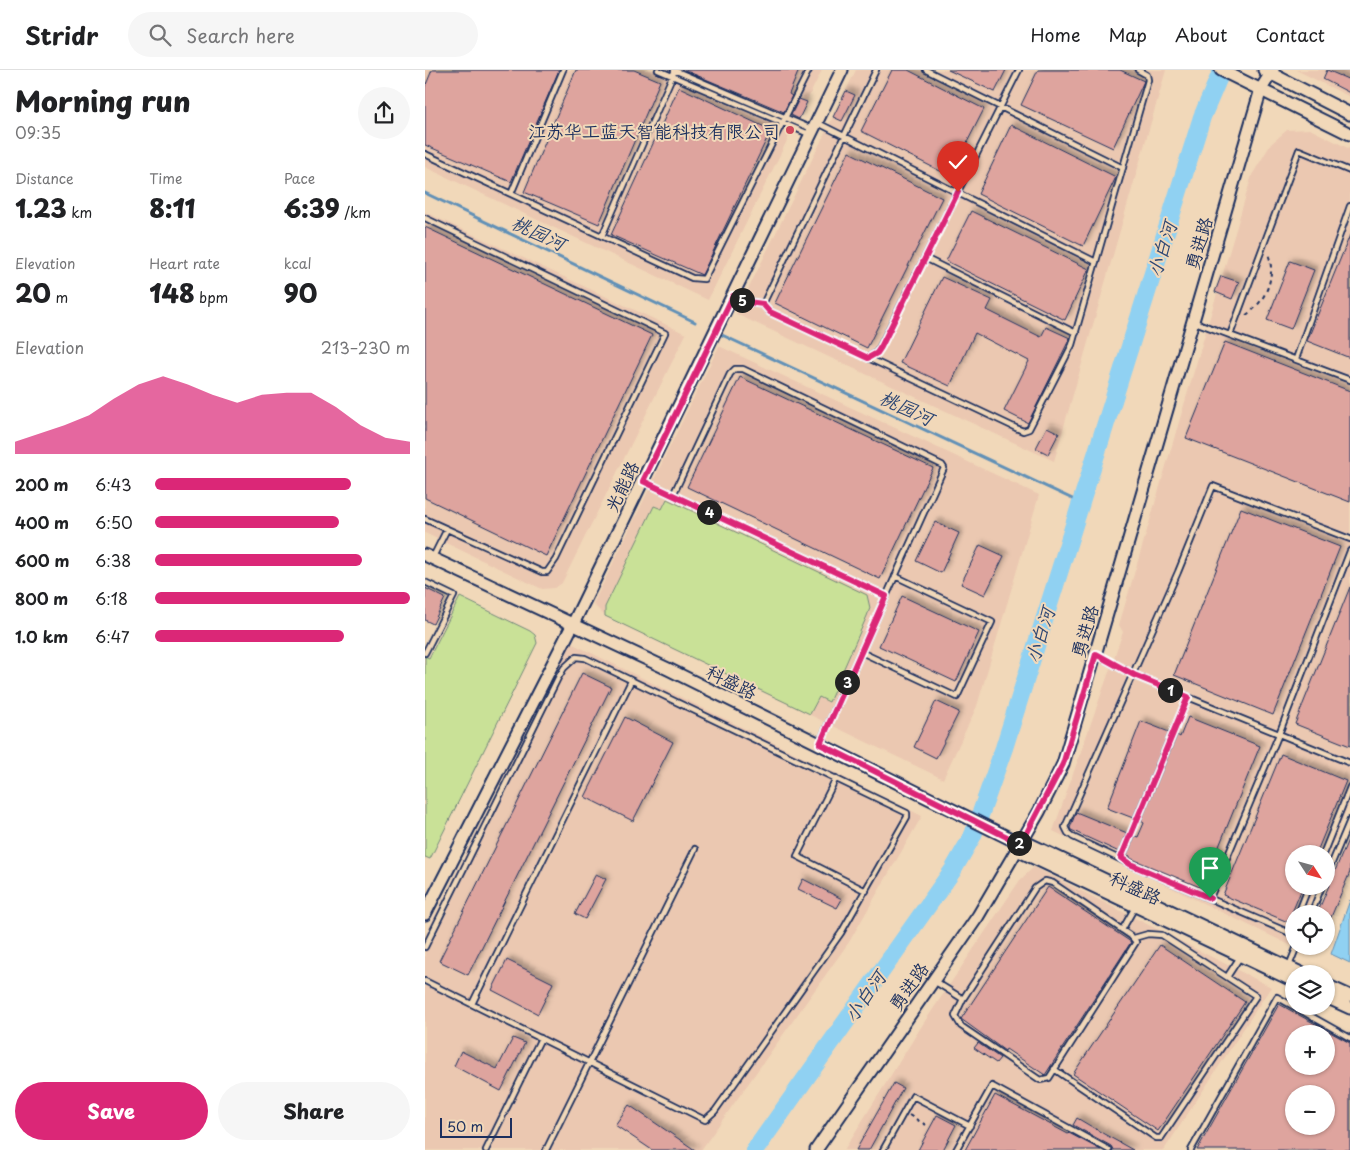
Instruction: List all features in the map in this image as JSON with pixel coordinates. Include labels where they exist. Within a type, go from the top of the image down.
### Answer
[{"type":"street","name":"光能路","points":[[425,914],[573,624],[842,70]]},
{"type":"street","points":[[1221,70],[1350,134]]},
{"type":"street","points":[[1269,71],[1350,114]]},
{"type":"street","name":"勇进路","points":[[816,1150],[978,916],[1020,845],[1063,764],[1261,89],[1269,71]]},
{"type":"street","name":"科盛路","points":[[429,556],[820,744],[1020,845],[1139,902],[1285,966]]},
{"type":"street","name":"科盛路","points":[[1139,902],[1241,956],[1285,977]]},
{"type":"street","points":[[1335,989],[1350,996]]},
{"type":"street","points":[[1335,1001],[1350,1008]]},
{"type":"lane","points":[[511,194],[563,70]]},
{"type":"lane","points":[[658,70],[782,123],[844,136],[1096,262]]},
{"type":"lane","points":[[602,236],[674,70],[814,129]]},
{"type":"lane","points":[[425,154],[692,278],[704,279],[809,70]]},
{"type":"lane","points":[[763,304],[876,70]]},
{"type":"lane","points":[[926,70],[1123,168]]},
{"type":"lane","points":[[868,358],[877,353],[881,347],[1019,70]]},
{"type":"lane","points":[[733,296],[748,302],[763,304],[770,312],[1023,431],[1032,425],[1076,334],[1148,80],[1147,75],[1138,70]]},
{"type":"lane","points":[[1230,335],[1299,150],[1350,171]]},
{"type":"lane","points":[[1296,360],[1350,206]]},
{"type":"lane","points":[[425,218],[665,332],[557,560],[547,572],[542,572],[425,519]]},
{"type":"lane","points":[[925,258],[1076,334]]},
{"type":"lane","points":[[1193,321],[1350,380]]},
{"type":"lane","points":[[673,495],[730,374],[735,369],[743,369],[942,465],[944,468],[820,744]]},
{"type":"lane","points":[[643,481],[886,596]]},
{"type":"lane","points":[[1285,930],[1130,864],[1121,858],[1073,837],[1065,827],[1134,675],[1213,486],[1350,540]]},
{"type":"lane","points":[[429,556],[447,529]]},
{"type":"lane","points":[[1210,898],[1279,734],[1350,552]]},
{"type":"lane","points":[[861,652],[957,697],[992,622],[895,576]]},
{"type":"lane","points":[[425,582],[454,596],[425,653]]},
{"type":"lane","points":[[1096,654],[1134,675],[1350,763]]},
{"type":"lane","points":[[425,947],[564,668],[577,657],[585,658],[907,813],[907,817],[866,891],[836,941],[715,1111],[705,1120],[425,981]]},
{"type":"lane","points":[[472,1004],[631,681]]},
{"type":"lane","points":[[1121,858],[1188,697]]},
{"type":"lane","points":[[836,778],[797,856],[866,891]]},
{"type":"lane","points":[[1327,845],[1350,787]]},
{"type":"lane","points":[[1335,856],[1350,820]]},
{"type":"lane","points":[[546,1150],[695,849]]},
{"type":"lane","points":[[1045,881],[1053,883],[1134,938],[1135,946],[1049,1078],[1040,1080],[967,1032],[955,1016],[963,999],[1035,888],[1045,881]]},
{"type":"lane","points":[[1123,930],[1139,902]]},
{"type":"lane","points":[[1054,1070],[1156,1138],[1161,1138],[1256,996],[1162,935],[1148,934],[1134,938]]},
{"type":"lane","points":[[1227,977],[1241,956]]},
{"type":"lane","points":[[933,981],[963,999]]},
{"type":"lane","points":[[1191,1150],[1277,997],[1350,1038]]},
{"type":"lane","points":[[486,1150],[541,1038]]},
{"type":"lane","points":[[956,1150],[992,1086],[1109,1150]]},
{"type":"lane","points":[[883,1150],[913,1096],[969,1126]]},
{"type":"path","points":[[1234,322],[1250,312],[1263,297],[1271,275],[1269,256],[1263,246]]},
{"type":"path","points":[[904,1112],[926,1124]]},
{"type":"shaded area","points":[[425,70],[822,70],[708,300],[425,167]]},
{"type":"shaded area","points":[[856,70],[1166,70],[1054,461],[736,314]]},
{"type":"shaded area","points":[[1296,70],[1350,70],[1350,97]]},
{"type":"shaded area","points":[[1310,129],[1350,149],[1350,801],[1332,845],[1285,845],[1285,895],[1312,895],[1309,905],[1285,905],[1285,943],[1053,831],[1123,632],[1119,625],[1252,175],[1271,144],[1287,130]]},
{"type":"shaded area","points":[[425,212],[686,334],[562,583],[555,588],[542,589],[425,533]]},
{"type":"shaded area","points":[[719,346],[1039,495],[977,706],[943,779],[605,616],[593,604]]},
{"type":"shaded area","points":[[571,643],[922,816],[849,942],[701,1150],[425,1150],[425,936]]},
{"type":"shaded area","points":[[1034,867],[1271,987],[1164,1150],[844,1150],[923,1024],[1020,880]]},
{"type":"green space","points":[[667,499],[867,595],[870,608],[829,702],[819,697],[810,714],[605,616],[605,607],[654,506],[662,509]]},
{"type":"green space","points":[[460,597],[530,631],[535,635],[537,643],[430,859],[425,857],[425,656],[429,658]]},
{"type":"water","points":[[1350,900],[1350,963],[1333,955],[1335,955],[1335,943]]},
{"type":"building","points":[[432,70],[559,70],[511,182],[425,145],[425,87]]},
{"type":"building","points":[[576,70],[634,70],[660,81],[599,224],[524,192]]},
{"type":"building","points":[[684,70],[799,70],[789,94],[792,96],[784,112]]},
{"type":"building","points":[[892,70],[908,70],[984,109],[950,176],[861,131]]},
{"type":"building","points":[[948,70],[1006,70],[995,92]]},
{"type":"building","points":[[1038,70],[1120,70],[1144,81],[1113,148],[1021,105]]},
{"type":"building","points":[[1327,70],[1350,80],[1350,93],[1323,79]]},
{"type":"building","points":[[679,87],[771,130],[702,275],[611,235]]},
{"type":"building","points":[[846,91],[855,95],[842,121],[833,117]]},
{"type":"building","points":[[799,99],[807,102],[799,119],[791,115]]},
{"type":"building","points":[[1011,125],[1116,177],[1083,246],[978,194]]},
{"type":"building","points":[[849,152],[942,198],[867,348],[775,303]]},
{"type":"building","points":[[971,211],[1089,269],[1065,320],[946,261]]},
{"type":"building","points":[[425,227],[652,335],[546,556],[425,498]]},
{"type":"building","points":[[1350,235],[1350,358],[1307,341]]},
{"type":"building","points":[[1290,261],[1314,270],[1291,329],[1267,320]]},
{"type":"building","points":[[1221,276],[1239,282],[1232,299],[1215,292]]},
{"type":"building","points":[[942,277],[992,300],[987,310],[1041,337],[1046,327],[1070,338],[1028,423],[1004,411],[1029,361],[975,333],[950,386],[900,363]]},
{"type":"building","points":[[1225,342],[1350,391],[1350,502],[1186,438]]},
{"type":"building","points":[[740,377],[933,468],[880,579],[687,487]]},
{"type":"building","points":[[1047,427],[1059,433],[1048,454],[1036,448]]},
{"type":"building","points":[[1241,508],[1340,547],[1273,715],[1174,675]]},
{"type":"building","points":[[935,522],[959,533],[941,573],[916,561]]},
{"type":"building","points":[[980,545],[1004,556],[985,595],[961,584]]},
{"type":"building","points":[[1350,587],[1350,746],[1295,724]]},
{"type":"building","points":[[425,588],[445,598],[433,624],[425,620]]},
{"type":"building","points":[[902,596],[979,632],[956,682],[879,646]]},
{"type":"building","points":[[582,673],[611,687],[468,975],[439,961]]},
{"type":"building","points":[[936,701],[959,712],[936,758],[914,747]]},
{"type":"building","points":[[625,717],[673,742],[633,821],[585,797]]},
{"type":"building","points":[[1188,717],[1260,746],[1202,888],[1130,858],[1127,855],[1135,836],[1138,837],[1144,823],[1141,821],[1177,735],[1180,737]]},
{"type":"building","points":[[1141,721],[1169,732],[1133,818],[1107,808]]},
{"type":"building","points":[[1281,754],[1346,781],[1320,845],[1285,845],[1285,895],[1299,895],[1295,905],[1285,905],[1285,921],[1223,895]]},
{"type":"building","points":[[1076,812],[1127,833],[1119,852],[1071,830]]},
{"type":"building","points":[[1350,835],[1350,872],[1335,908],[1335,905],[1321,905],[1325,895],[1335,895],[1335,871]]},
{"type":"building","points":[[596,874],[606,879],[585,919],[575,914]]},
{"type":"building","points":[[803,879],[842,899],[837,908],[798,889]]},
{"type":"building","points":[[1048,887],[1131,942],[1045,1075],[1006,1049],[1005,1051],[961,1019]]},
{"type":"building","points":[[1160,945],[1245,1002],[1158,1131],[1073,1074]]},
{"type":"building","points":[[507,960],[553,983],[538,1014],[492,990]]},
{"type":"building","points":[[1279,1004],[1285,1007],[1285,1015],[1299,1015],[1317,1025],[1285,1025],[1285,1075],[1335,1075],[1335,1035],[1350,1043],[1350,1150],[1197,1150]]},
{"type":"building","points":[[513,1038],[525,1043],[501,1091],[454,1066],[461,1051],[497,1069]]},
{"type":"building","points":[[978,1043],[1000,1058],[996,1063],[974,1048]]},
{"type":"building","points":[[894,1083],[903,1088],[869,1150],[856,1150]]},
{"type":"building","points":[[995,1095],[1068,1134],[1101,1150],[965,1150]]},
{"type":"building","points":[[629,1105],[695,1150],[652,1150],[615,1125]]},
{"type":"building","points":[[937,1115],[956,1125],[943,1150],[918,1150]]},
{"type":"building","points":[[1077,1118],[1133,1150],[1113,1150],[1111,1146],[1073,1125]]},
{"type":"waterway","name":"小白河","points":[[755,1150],[953,870],[973,835],[1004,748],[1202,117],[1222,70]]},
{"type":"waterway","name":"桃园河","points":[[425,193],[695,322]]},
{"type":"waterway","name":"桃园河","points":[[722,335],[1081,503]]},
{"type":"place","name":"江苏华工蓝天智能科技有限公司","points":[[790,130]]},
{"type":"route","points":[[958,192],[881,347],[877,353],[868,358],[770,312],[763,304],[748,302],[733,296],[643,481],[886,596],[820,744],[1021,844],[1063,764],[1096,654],[1134,675],[1188,697],[1121,858],[1130,864],[1210,898]]}]
